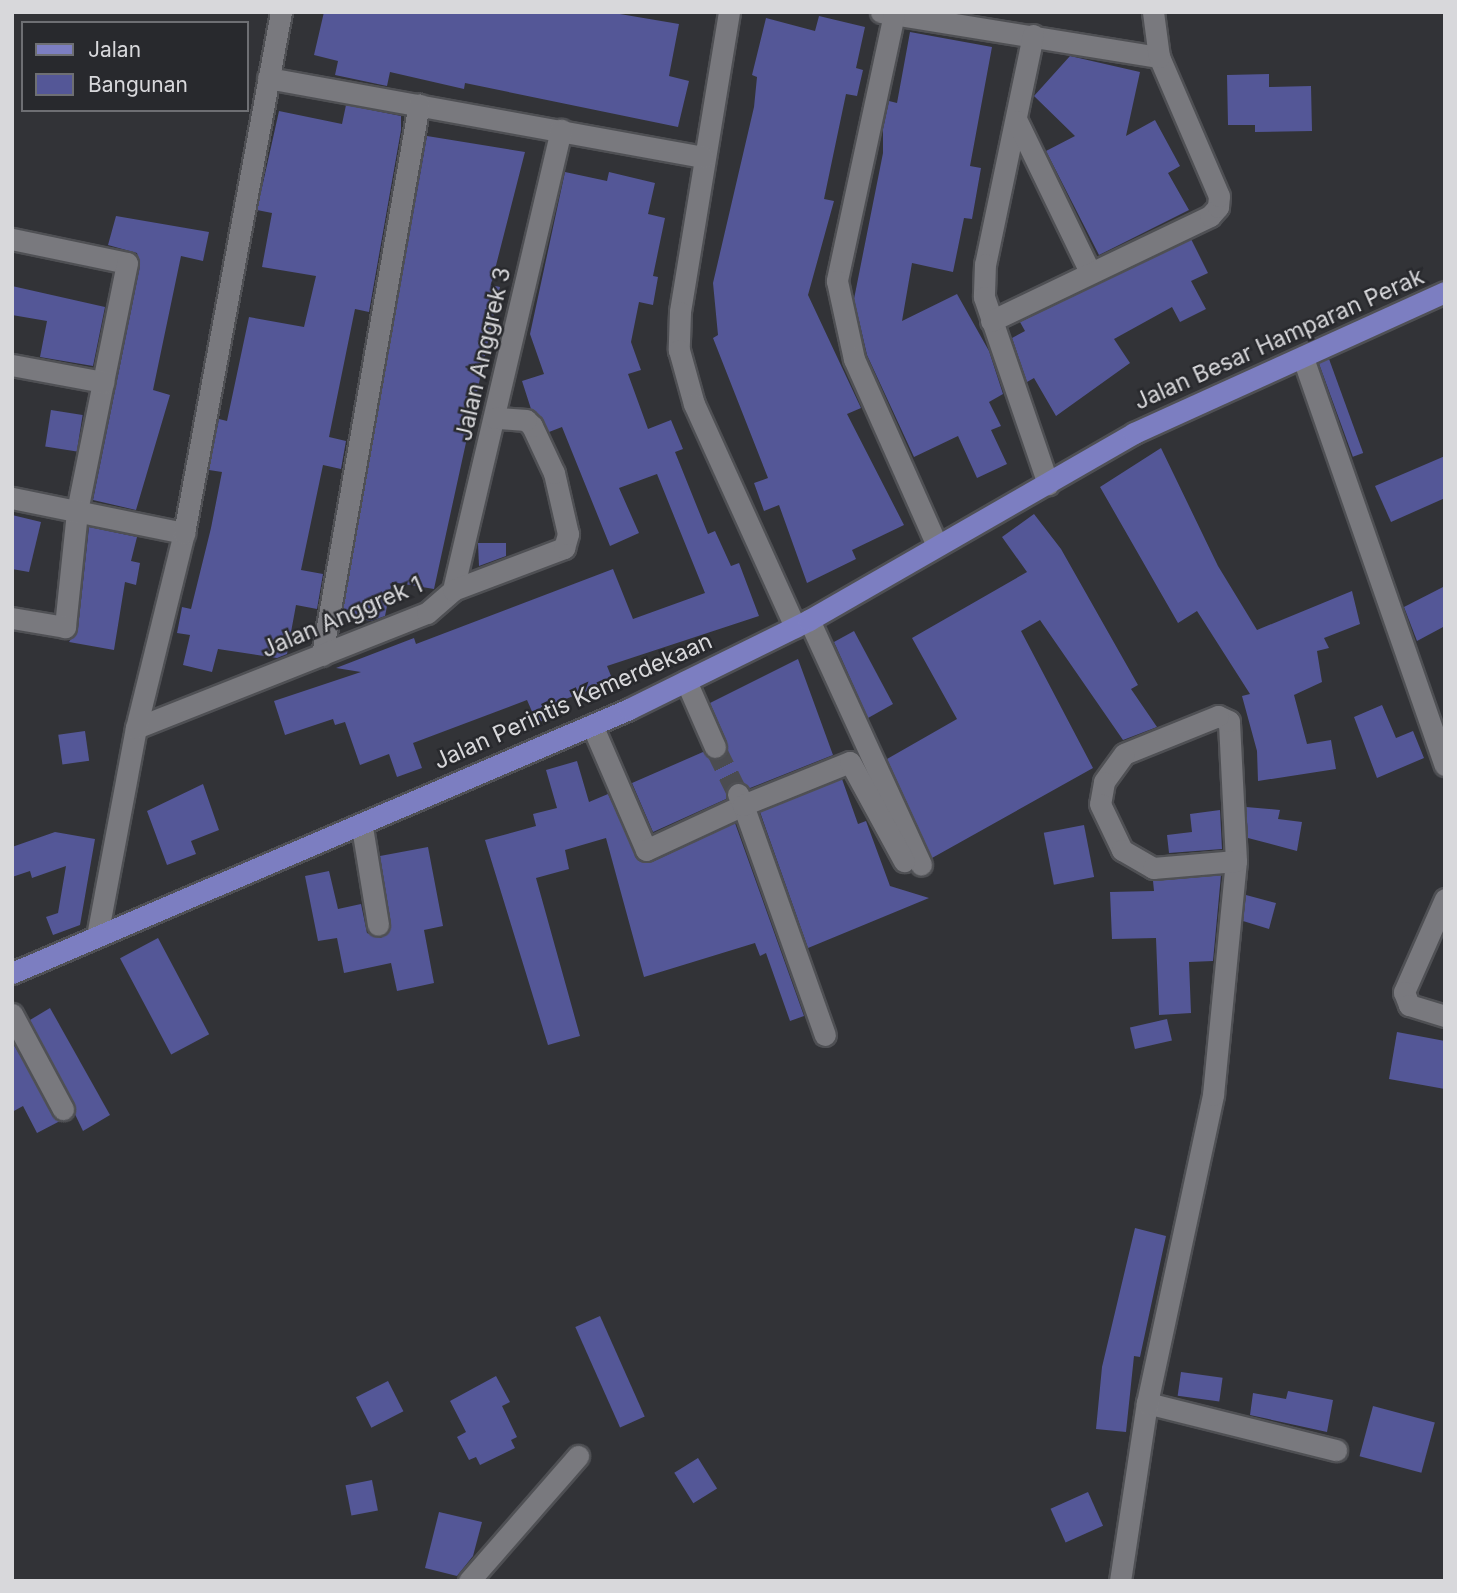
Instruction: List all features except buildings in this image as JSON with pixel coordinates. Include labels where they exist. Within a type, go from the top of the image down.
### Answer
[{"type":"main road","name":"Jalan Besar Hamparan Perak","points":[[1134,433],[1445,292]]},
{"type":"main road","name":"Jalan Perintis Kemerdekaan","points":[[12,973],[362,827],[686,681],[802,624],[1134,433]]},
{"type":"street","points":[[97,936],[136,729],[184,533],[281,12]]},
{"type":"street","points":[[592,725],[646,850],[741,800],[850,762],[912,863],[802,624],[683,377],[680,312],[703,157],[729,12]]},
{"type":"street","points":[[991,321],[1218,207],[1219,196],[1159,57],[1153,12]]},
{"type":"street","points":[[937,545],[854,359],[837,281],[887,13],[1159,57]]},
{"type":"street","points":[[1033,35],[985,264],[984,297],[1048,484]]},
{"type":"street","points":[[268,78],[561,129],[703,157]]},
{"type":"street","points":[[322,655],[419,104]]},
{"type":"street","points":[[1017,121],[1090,272]]},
{"type":"street","name":"Jalan Anggrek 3","points":[[453,590],[561,129]]},
{"type":"street","points":[[12,239],[127,262],[77,512],[65,627],[12,618]]},
{"type":"street","points":[[1303,358],[1445,765]]},
{"type":"street","points":[[12,365],[103,382]]},
{"type":"street","name":"Jalan Anggrek 1","points":[[136,729],[427,613],[453,590],[555,554],[568,534],[554,473],[526,420],[495,418]]},
{"type":"street","points":[[12,498],[184,533]]},
{"type":"street","points":[[686,681],[715,747]]},
{"type":"street","points":[[1121,1581],[1147,1403],[1213,1095],[1236,862],[1229,721],[1218,716],[1124,754],[1104,782],[1100,804],[1122,850],[1153,868],[1236,862]]},
{"type":"street","points":[[741,800],[825,1035]]},
{"type":"street","points":[[362,827],[378,925]]},
{"type":"street","points":[[1445,899],[1404,992],[1409,1005],[1445,1016]]},
{"type":"street","points":[[12,1014],[63,1109]]},
{"type":"street","points":[[1147,1403],[1336,1450]]},
{"type":"street","points":[[470,1581],[578,1456]]},
{"type":"tunnel","points":[[715,747],[738,794]]}]
